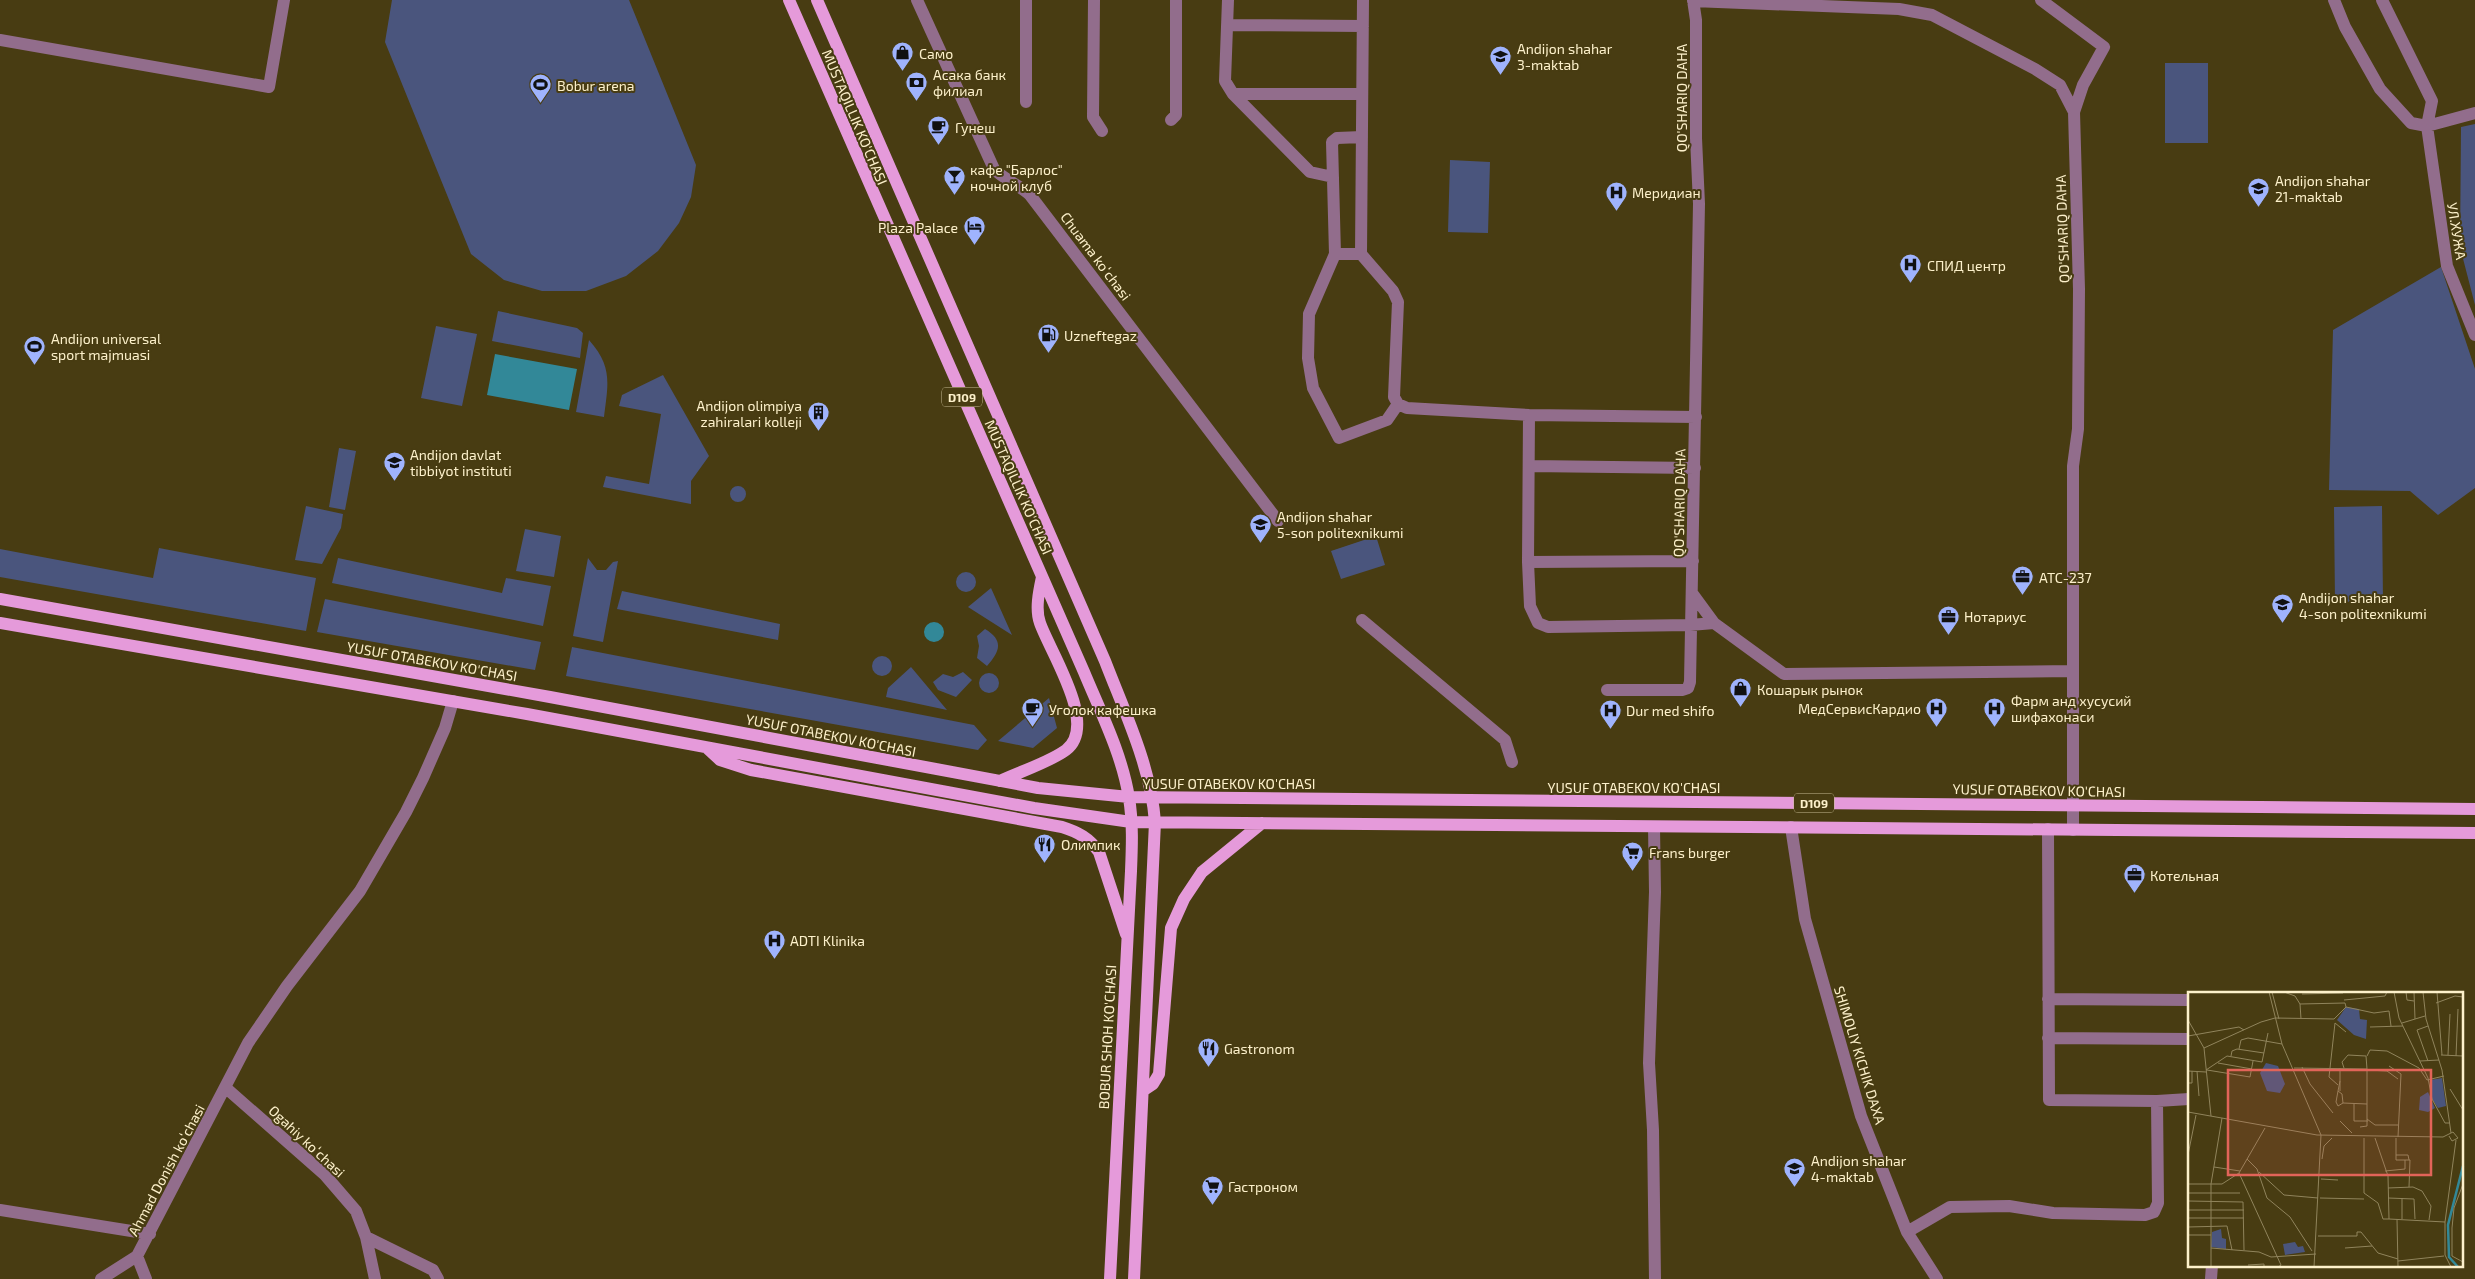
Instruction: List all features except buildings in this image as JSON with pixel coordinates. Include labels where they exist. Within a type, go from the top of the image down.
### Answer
[{"type":"main road","name":"MUSTAQILLIK KO'CHASI","points":[[788,0],[1117,751],[1129,797]]},
{"type":"main road","name":"MUSTAQILLIK KO'CHASI","points":[[817,0],[1105,661],[1132,730],[1153,798]]},
{"type":"main road","points":[[1000,781],[1065,751],[1077,735],[1078,719],[1073,702],[1039,621],[1038,598],[1042,577]]},
{"type":"main road","name":"YUSUF OTABEKOV KO'CHASI","points":[[0,599],[550,697],[1038,788],[1129,797],[2475,810]]},
{"type":"main road","points":[[0,623],[706,747],[1034,808],[1131,822]]},
{"type":"main road","points":[[706,747],[720,760],[751,770],[1062,826],[1077,832],[1091,841],[1099,852],[1127,939]]},
{"type":"main road","name":"BOBUR SHOH KO'CHASI","points":[[1110,1279],[1127,939],[1131,822],[1129,797]]},
{"type":"main road","points":[[1134,1279],[1155,822],[1153,798]]},
{"type":"main road","name":"D109","points":[[1131,822],[2475,833]]},
{"type":"main road","points":[[1144,1090],[1153,1084],[1159,1074],[1168,947],[1174,920],[1184,899],[1202,872],[1262,823]]},
{"type":"street","points":[[0,40],[269,87],[284,0]]},
{"type":"street","name":"Chuama koʻchasi","points":[[917,0],[994,169],[1006,180],[1019,185],[1030,195],[1278,521]]},
{"type":"street","points":[[1026,0],[1026,102]]},
{"type":"street","points":[[1094,0],[1093,117],[1102,131]]},
{"type":"street","points":[[1171,120],[1176,115],[1176,0]]},
{"type":"street","points":[[1228,0],[1225,81],[1233,94],[1310,172],[1333,177]]},
{"type":"street","points":[[1363,0],[1361,254],[1393,291],[1398,302],[1394,397],[1398,404],[1407,408],[1529,415],[1696,418]]},
{"type":"street","name":"QO'SHARIQ DAHA","points":[[1607,690],[1682,690],[1688,688],[1690,682],[1699,204],[1696,138],[1696,20],[1693,0],[1899,9],[1932,14],[2060,84],[2074,112],[2079,299],[2078,429],[2073,466],[2073,830]]},
{"type":"street","points":[[2041,0],[2104,47],[2083,85],[2074,112]]},
{"type":"street","points":[[2334,0],[2345,27],[2380,89],[2411,123],[2427,126],[2475,114]]},
{"type":"street","name":"УЛ.ХУЖА","points":[[2382,0],[2432,101],[2427,126],[2447,266],[2475,335]]},
{"type":"street","points":[[1227,25],[1363,26]]},
{"type":"street","points":[[1233,94],[1362,94]]},
{"type":"street","points":[[1362,137],[1336,138],[1332,142],[1335,254],[1309,314],[1308,358],[1313,388],[1339,438],[1387,420],[1398,404]]},
{"type":"street","points":[[1335,254],[1361,254]]},
{"type":"street","points":[[1529,415],[1528,562],[1530,606],[1538,623],[1548,627],[1714,623]]},
{"type":"street","points":[[1530,466],[1695,468]]},
{"type":"street","points":[[1528,562],[1693,561]]},
{"type":"street","points":[[1692,593],[1714,623],[1784,674],[2072,671]]},
{"type":"street","points":[[1362,620],[1504,740],[1512,762]]},
{"type":"street","name":"Ahmad Donish koʻchasi","points":[[102,1279],[137,1256],[248,1043],[287,986],[360,891],[406,812],[441,737],[453,702]]},
{"type":"street","points":[[1654,827],[1655,892],[1649,1063],[1653,1130],[1655,1279]]},
{"type":"street","name":"SHIMOLIY KICHIK DAXA","points":[[1791,828],[1805,919],[1861,1116],[1907,1232],[1937,1279]]},
{"type":"street","points":[[2048,829],[2049,1100],[2157,1102],[2188,1099]]},
{"type":"street","points":[[2048,999],[2188,1000]]},
{"type":"street","points":[[2048,1038],[2188,1039]]},
{"type":"street","name":"Ogahiy koʻchasi","points":[[226,1088],[325,1175],[356,1212],[366,1237],[376,1279]]},
{"type":"street","points":[[1907,1232],[1950,1207],[2009,1206],[2053,1214],[2145,1215],[2154,1212],[2158,1203],[2157,1102]]},
{"type":"street","points":[[0,1210],[150,1234]]},
{"type":"street","points":[[366,1237],[433,1270],[438,1279]]},
{"type":"street","points":[[137,1256],[146,1279]]},
{"type":"street","points":[[2211,1279],[2212,1266]]},
{"type":"shaded area","name":"Bobur arena","points":[[392,0],[629,0],[696,165],[691,197],[679,223],[658,251],[626,276],[586,291],[542,291],[504,280],[471,254],[385,42]]},
{"type":"shaded area","points":[[2165,63],[2208,63],[2208,143],[2165,143]]},
{"type":"shaded area","points":[[2475,124],[2475,305],[2460,247],[2461,127]]},
{"type":"shaded area","points":[[1450,160],[1490,162],[1488,233],[1448,232]]},
{"type":"shaded area","points":[[2441,267],[2475,369],[2475,488],[2438,515],[2410,491],[2329,490],[2333,330]]},
{"type":"shaded area","points":[[498,311],[577,328],[583,333],[580,358],[492,341]]},
{"type":"shaded area","points":[[436,326],[477,334],[462,406],[421,398]]},
{"type":"shaded area","points":[[589,340],[602,359],[607,376],[604,417],[576,412]]},
{"type":"shaded area","points":[[495,354],[577,369],[569,410],[487,395]]},
{"type":"shaded area","points":[[663,375],[709,456],[691,481],[691,504],[603,487],[606,476],[649,484],[661,414],[619,406],[622,395]]},
{"type":"shaded area","points":[[339,448],[356,451],[345,510],[329,507]]},
{"type":"shaded area","points":[[738,486],[746,494],[738,502],[730,494]]},
{"type":"shaded area","points":[[306,506],[343,514],[341,528],[322,564],[295,560]]},
{"type":"shaded area","points":[[2382,506],[2383,601],[2335,602],[2334,507]]},
{"type":"shaded area","points":[[525,529],[561,536],[554,577],[516,571]]},
{"type":"shaded area","points":[[1376,536],[1385,565],[1341,579],[1331,551]]},
{"type":"shaded area","points":[[159,548],[316,578],[306,631],[0,577],[0,549],[153,578]]},
{"type":"shaded area","points":[[338,558],[502,593],[506,578],[551,586],[543,626],[332,583]]},
{"type":"shaded area","points":[[588,558],[597,570],[606,570],[613,562],[618,561],[603,642],[573,636]]},
{"type":"shaded area","points":[[966,572],[973,575],[976,582],[973,589],[966,592],[959,589],[956,582],[959,575]]},
{"type":"shaded area","points":[[991,588],[1012,635],[968,607]]},
{"type":"shaded area","points":[[622,591],[780,624],[778,640],[617,609]]},
{"type":"shaded area","points":[[325,599],[541,642],[535,670],[317,632]]},
{"type":"shaded area","points":[[934,622],[941,625],[944,632],[941,639],[934,642],[927,639],[924,632],[927,625]]},
{"type":"shaded area","points":[[985,629],[998,642],[995,656],[987,666],[977,658],[979,646],[977,636]]},
{"type":"shaded area","points":[[572,647],[974,725],[987,740],[978,750],[566,676]]},
{"type":"shaded area","points":[[882,656],[889,659],[892,666],[889,673],[882,676],[875,673],[872,666],[875,659]]},
{"type":"shaded area","points":[[911,667],[947,710],[886,697],[888,688]]},
{"type":"shaded area","points":[[963,672],[972,680],[956,697],[938,690],[933,682],[943,674],[953,677]]},
{"type":"shaded area","points":[[989,673],[996,676],[999,683],[996,690],[989,693],[982,690],[979,683],[982,676]]},
{"type":"shaded area","points":[[1049,698],[1057,728],[1033,748],[998,741]]},
{"type":"place","name":"Само","points":[[903,72]]},
{"type":"place","name":"Andijon shahar 3-maktab","points":[[1501,75]]},
{"type":"place","name":"Асака банк филиал","points":[[917,101]]},
{"type":"place","name":"Bobur arena","points":[[541,104]]},
{"type":"place","name":"Гунеш","points":[[939,146]]},
{"type":"place","name":"кафе \"Барлос\" ночной клуб","points":[[954,196]]},
{"type":"place","name":"Andijon shahar 21-maktab","points":[[2259,207]]},
{"type":"place","name":"Меридиан","points":[[1616,211]]},
{"type":"place","name":"Plaza Palace","points":[[974,246]]},
{"type":"place","name":"СПИД центр","points":[[1911,284]]},
{"type":"place","name":"Uzneftegaz","points":[[1048,354]]},
{"type":"place","name":"Andijon universal sport majmuasi","points":[[35,365]]},
{"type":"place","name":"Andijon olimpiya zahiralari kolleji","points":[[818,432]]},
{"type":"place","name":"Andijon davlat tibbiyot instituti","points":[[394,481]]},
{"type":"place","name":"Andijon shahar 5-son politexnikumi","points":[[1261,543]]},
{"type":"place","name":"АТС-237","points":[[2023,596]]},
{"type":"place","name":"Andijon shahar 4-son politexnikumi","points":[[2283,624]]},
{"type":"place","name":"Нотариус","points":[[1948,635]]},
{"type":"place","name":"Кошарык рынок","points":[[1741,708]]},
{"type":"place","name":"МедСервисКардио","points":[[1937,727]]},
{"type":"place","name":"Фарм анд хусусий шифахонаси","points":[[1995,727]]},
{"type":"place","name":"Уголок кафешка","points":[[1033,728]]},
{"type":"place","name":"Dur med shifo","points":[[1610,729]]},
{"type":"place","name":"Олимпик","points":[[1045,863]]},
{"type":"place","name":"Frans burger","points":[[1633,871]]},
{"type":"place","name":"Котельная","points":[[2134,894]]},
{"type":"place","name":"ADTI Klinika","points":[[774,959]]},
{"type":"place","name":"Gastronom","points":[[1208,1067]]},
{"type":"place","name":"Andijon shahar 4-maktab","points":[[1795,1187]]},
{"type":"place","name":"Гастроном","points":[[1212,1205]]}]
